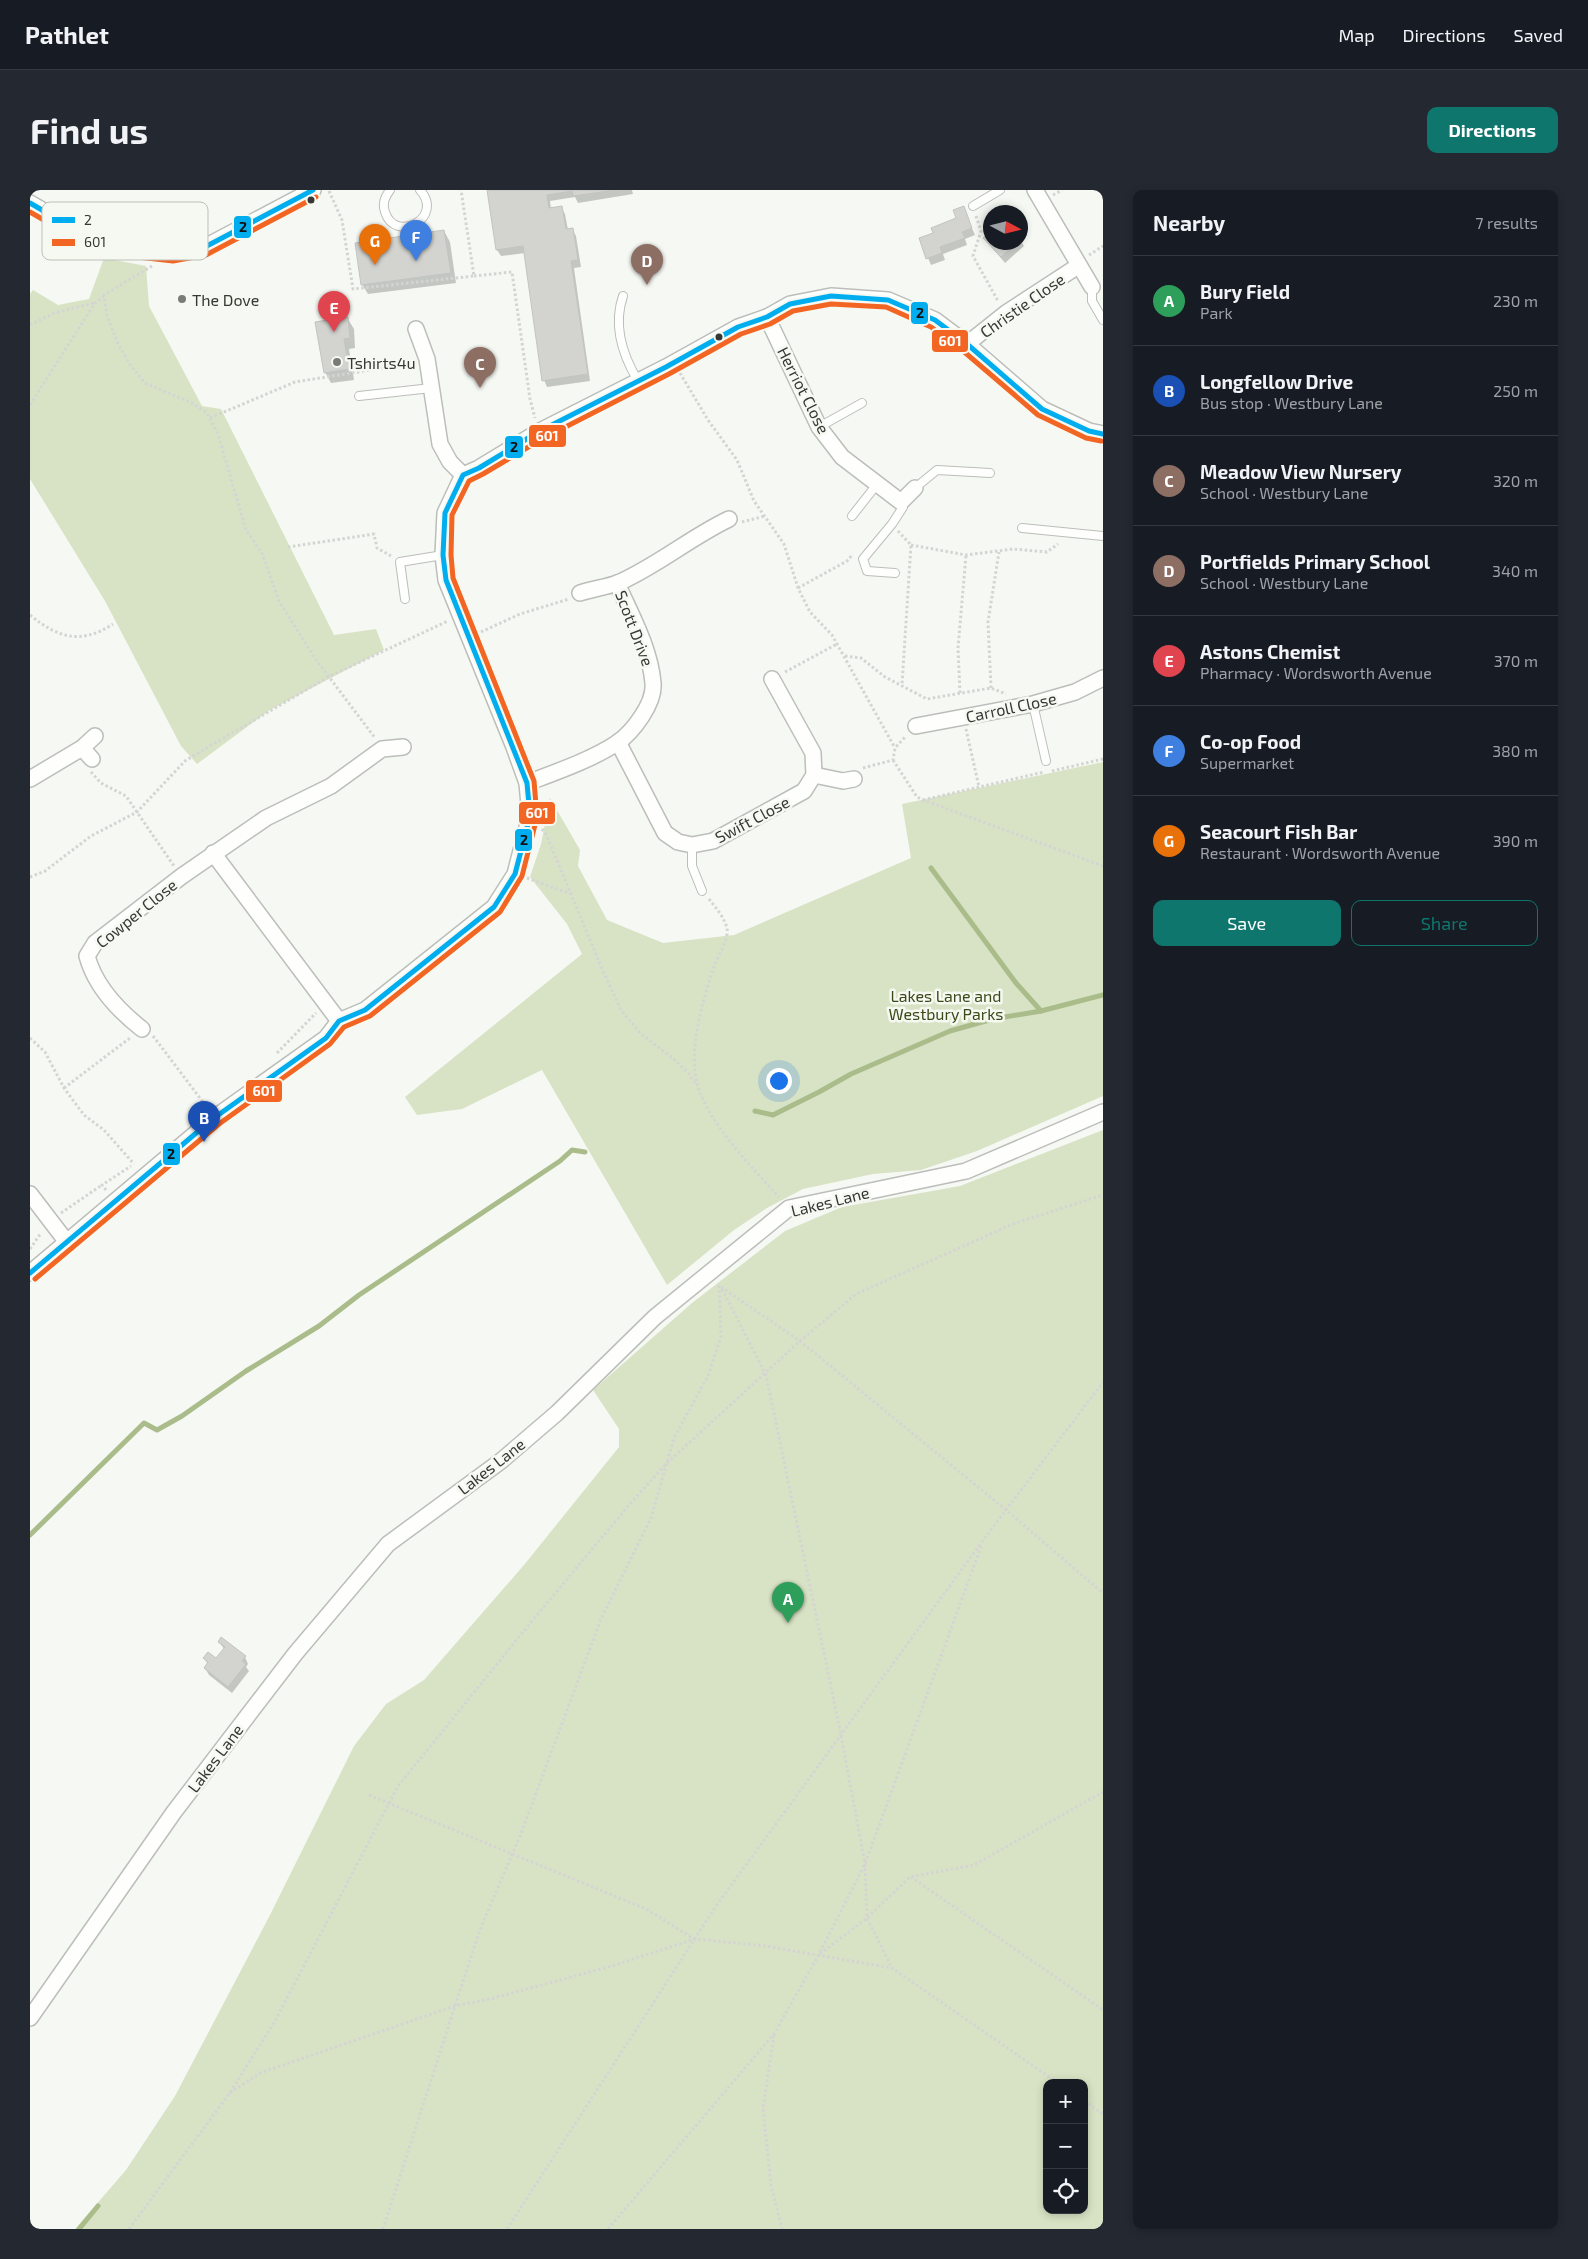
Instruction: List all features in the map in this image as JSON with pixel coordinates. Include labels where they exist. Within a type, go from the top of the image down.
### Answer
[{"type":"street","points":[[208,245],[313,190]]},
{"type":"street","name":"Christie Close","points":[[1035,190],[1092,287]]},
{"type":"street","points":[[30,203],[42,210]]},
{"type":"street","name":"Christie Close","points":[[967,344],[1006,313],[1078,266]]},
{"type":"street","points":[[30,1273],[214,1118],[326,1038],[339,1021],[365,1010],[494,907],[515,874],[530,816],[526,782],[514,747],[446,580],[442,555],[445,513],[463,475],[479,468],[538,432],[738,327],[767,317],[790,304],[831,296],[888,300],[936,320],[967,344],[1042,409],[1090,431],[1103,434]]},
{"type":"street","name":"Herriot Close","points":[[767,317],[818,427],[842,457],[902,502]]},
{"type":"street","points":[[416,329],[428,364],[440,444],[450,462],[463,475]]},
{"type":"street","points":[[902,502],[915,488]]},
{"type":"street","name":"Scott Drive","points":[[580,593],[618,583],[688,543],[708,528],[729,518]]},
{"type":"street","name":"Scott Drive","points":[[526,782],[565,769],[618,742],[643,714],[650,700],[653,685],[646,649],[618,583]]},
{"type":"street","name":"Carroll Close","points":[[916,726],[1033,704],[1075,692],[1103,678]]},
{"type":"street","points":[[772,679],[813,753],[814,775],[843,781],[854,779]]},
{"type":"street","points":[[30,780],[82,748],[95,736]]},
{"type":"street","points":[[618,742],[665,833],[678,842],[692,844]]},
{"type":"street","points":[[382,749],[403,747]]},
{"type":"street","points":[[82,748],[92,759]]},
{"type":"street","name":"Cowper Close","points":[[142,1029],[120,1012],[91,970],[88,956],[95,943],[213,853],[266,818],[331,786],[382,749]]},
{"type":"street","name":"Swift Close","points":[[692,844],[713,841],[804,791],[814,775]]},
{"type":"street","points":[[213,853],[339,1021]]},
{"type":"street","name":"Lakes Lane","points":[[30,2018],[174,1812],[295,1654],[388,1544],[501,1461],[557,1413],[655,1317],[789,1208],[966,1171],[1103,1112]]},
{"type":"street","points":[[30,1194],[66,1241]]},
{"type":"lane","points":[[390,190],[384,202],[387,216],[397,225],[404,227],[418,223],[426,212],[426,198],[420,190]]},
{"type":"lane","points":[[973,206],[1000,190]]},
{"type":"lane","points":[[1092,287],[1092,301],[1103,320]]},
{"type":"lane","points":[[623,296],[620,306],[623,353],[638,381]]},
{"type":"lane","points":[[359,396],[431,388]]},
{"type":"lane","points":[[818,427],[862,403]]},
{"type":"lane","points":[[915,488],[937,470],[990,473]]},
{"type":"lane","points":[[852,516],[878,483]]},
{"type":"lane","points":[[895,573],[867,571],[863,559],[892,524],[903,507],[902,502]]},
{"type":"lane","points":[[1022,528],[1103,536]]},
{"type":"lane","points":[[405,599],[400,562],[442,555]]},
{"type":"lane","points":[[1033,704],[1046,761]]},
{"type":"lane","points":[[692,844],[692,866],[702,891]]},
{"type":"path","points":[[328,190],[342,220],[353,289],[512,272],[530,399],[538,432]]},
{"type":"path","points":[[461,190],[474,276]]},
{"type":"path","points":[[973,206],[982,231],[972,256],[1006,313]]},
{"type":"path","points":[[30,405],[95,303],[104,295],[162,260]]},
{"type":"path","points":[[104,295],[107,316],[118,344],[145,383],[192,403],[207,413],[218,434],[246,530],[262,553],[279,601],[314,657],[330,676],[382,749]]},
{"type":"path","points":[[31,323],[54,313],[95,303]]},
{"type":"path","points":[[673,362],[708,420],[737,460],[754,501],[784,544],[798,588],[810,612],[832,635],[895,748]]},
{"type":"path","points":[[210,418],[295,382],[383,368],[428,364]]},
{"type":"path","points":[[729,518],[744,523],[765,516]]},
{"type":"path","points":[[892,524],[911,545],[966,555],[1013,549],[1047,552],[1056,544],[1066,545]]},
{"type":"path","points":[[288,547],[374,534],[377,548],[400,562]]},
{"type":"path","points":[[902,685],[911,545]]},
{"type":"path","points":[[798,588],[847,561],[858,548]]},
{"type":"path","points":[[991,688],[988,622],[999,552]]},
{"type":"path","points":[[960,693],[958,648],[966,555]]},
{"type":"path","points":[[469,638],[520,614],[575,597],[580,593]]},
{"type":"path","points":[[30,615],[45,628],[67,637],[101,632],[114,624]]},
{"type":"path","points":[[30,878],[45,871],[91,836],[137,812],[185,761],[330,676],[461,616]]},
{"type":"path","points":[[772,679],[837,644]]},
{"type":"path","points":[[844,656],[861,658],[885,677],[927,699],[991,688],[1006,693],[1010,709]]},
{"type":"path","points":[[963,717],[979,787]]},
{"type":"path","points":[[916,726],[895,748],[893,760],[917,797],[1103,866]]},
{"type":"path","points":[[92,759],[90,774],[101,783],[126,796],[182,876]]},
{"type":"path","points":[[923,800],[1103,759]]},
{"type":"path","points":[[854,779],[858,770],[893,760]]},
{"type":"path","points":[[530,816],[546,834],[621,1010],[640,1033],[690,1074],[709,1110],[741,1156],[789,1208]]},
{"type":"path","points":[[515,874],[571,894]]},
{"type":"path","points":[[698,1087],[695,1064],[697,1033],[703,998],[725,940],[727,929],[722,916],[702,891]]},
{"type":"path","points":[[276,1054],[326,1003]]},
{"type":"path","points":[[64,1088],[142,1029],[157,1038],[206,1106],[214,1100]]},
{"type":"path","points":[[30,1038],[44,1052],[64,1088],[84,1115],[104,1130],[134,1164]]},
{"type":"path","points":[[62,1212],[102,1185]]},
{"type":"path","points":[[129,2229],[229,2094],[274,2023],[398,1786],[532,1621],[666,1464],[766,1375],[800,1341],[856,1294],[1013,1224],[1103,1195]]},
{"type":"path","points":[[713,1269],[766,1375],[841,1735],[865,1864],[867,1918],[892,1968]]},
{"type":"path","points":[[720,1286],[800,1341],[1006,1510],[1103,1594]]},
{"type":"path","points":[[383,2229],[479,1932],[513,1853],[601,1619],[651,1518],[674,1438],[708,1374],[721,1336],[720,1286]]},
{"type":"path","points":[[506,2229],[716,1906],[984,1539],[1103,1382]]},
{"type":"path","points":[[608,2229],[774,2034],[818,1956],[865,1864],[984,1539]]},
{"type":"path","points":[[818,1956],[867,1918],[910,1877],[974,1865],[1103,1792]]},
{"type":"path","points":[[368,1795],[646,1909],[695,1939]]},
{"type":"path","points":[[910,1877],[1103,2010]]},
{"type":"path","points":[[229,2094],[260,2073],[455,2006],[494,1998],[615,1965],[695,1939],[764,1946],[892,1968],[1052,2079]]},
{"type":"path","points":[[774,2034],[763,2109],[771,2185],[782,2229]]},
{"type":"path","points":[[1088,2104],[1103,2114]]},
{"type":"green space","points":[[103,260],[114,260],[146,266],[149,306],[202,406],[221,409],[334,635],[376,629],[384,650],[270,710],[197,764],[181,746],[105,601],[30,479],[30,294],[33,290],[58,305],[89,299]]},
{"type":"green space","name":"Lakes Lane and Westbury Parks","points":[[1103,762],[1103,1096],[977,1151],[921,1170],[873,1174],[803,1189],[767,1208],[734,1230],[667,1285],[542,1070],[462,1109],[417,1115],[405,1097],[582,954],[567,924],[530,877],[541,844],[550,798],[580,850],[578,866],[607,920],[663,943],[734,935],[911,858],[902,804]]},
{"type":"green space","points":[[1103,1130],[1103,2229],[75,2229],[126,2170],[175,2096],[269,1917],[354,1746],[386,1704],[424,1680],[524,1565],[619,1447],[619,1429],[593,1390],[692,1303],[785,1231],[842,1207],[960,1186]]},
{"type":"building","points":[[487,190],[616,190],[573,196],[572,191],[547,195],[549,208],[562,206],[566,229],[573,228],[578,260],[571,261],[588,374],[542,381],[523,246],[496,250]]},
{"type":"building","points":[[964,206],[972,228],[962,232],[965,238],[940,247],[942,253],[926,259],[919,238],[933,233],[931,228],[956,218],[953,210]]},
{"type":"building","points":[[444,230],[451,273],[361,285],[355,243]]},
{"type":"building","points":[[994,250],[1008,250],[1001,257]]},
{"type":"building","points":[[348,317],[350,338],[344,339],[349,369],[324,373],[315,322]]},
{"type":"building","points":[[221,1637],[246,1656],[242,1661],[246,1664],[228,1687],[204,1668],[208,1662],[203,1658],[208,1652],[216,1658],[225,1647],[218,1642]]},
{"type":"waterway","points":[[931,868],[1016,983],[1041,1011]]},
{"type":"waterway","points":[[755,1111],[773,1115],[851,1074],[950,1031],[993,1019],[1041,1011],[1103,995]]},
{"type":"waterway","points":[[30,1535],[144,1423],[157,1430],[182,1416],[246,1371],[319,1326],[359,1295],[560,1161],[572,1150],[585,1152]]},
{"type":"waterway","points":[[79,2229],[98,2206]]},
{"type":"transit line","name":"2","points":[[208,245],[313,190]]},
{"type":"transit line","name":"601","points":[[208,254],[316,197]]},
{"type":"transit line","name":"2","points":[[30,203],[42,210]]},
{"type":"transit line","name":"601","points":[[30,212],[42,219]]},
{"type":"transit line","name":"601","points":[[164,260],[178,260]]},
{"type":"transit line","name":"2","points":[[30,1273],[214,1118],[326,1038],[339,1021],[365,1010],[494,907],[515,874],[530,816],[527,783],[446,580],[443,555],[445,513],[463,475],[479,468],[538,432],[666,367],[738,327],[767,317],[790,304],[831,296],[888,300],[935,320],[967,344],[1042,409],[1089,431],[1103,434]]},
{"type":"transit line","name":"601","points":[[35,1279],[219,1124],[330,1044],[344,1027],[370,1016],[500,912],[522,876],[537,817],[534,781],[453,578],[451,555],[452,515],[469,481],[542,439],[669,374],[741,334],[770,324],[793,311],[831,304],[886,307],[931,327],[962,350],[1038,415],[1086,438],[1101,441]]},
{"type":"place","name":"Co-op Food","points":[[416,261]]},
{"type":"place","name":"Seacourt Fish Bar","points":[[375,265]]},
{"type":"place","name":"Portfields Primary School","points":[[647,285]]},
{"type":"place","name":"The Dove","points":[[182,299]]},
{"type":"place","name":"Astons Chemist","points":[[334,332]]},
{"type":"place","name":"Tshirts4u","points":[[337,362]]},
{"type":"place","name":"Meadow View Nursery","points":[[480,388]]},
{"type":"place","name":"Longfellow Drive","points":[[204,1142]]},
{"type":"place","name":"Bury Field","points":[[788,1623]]}]
